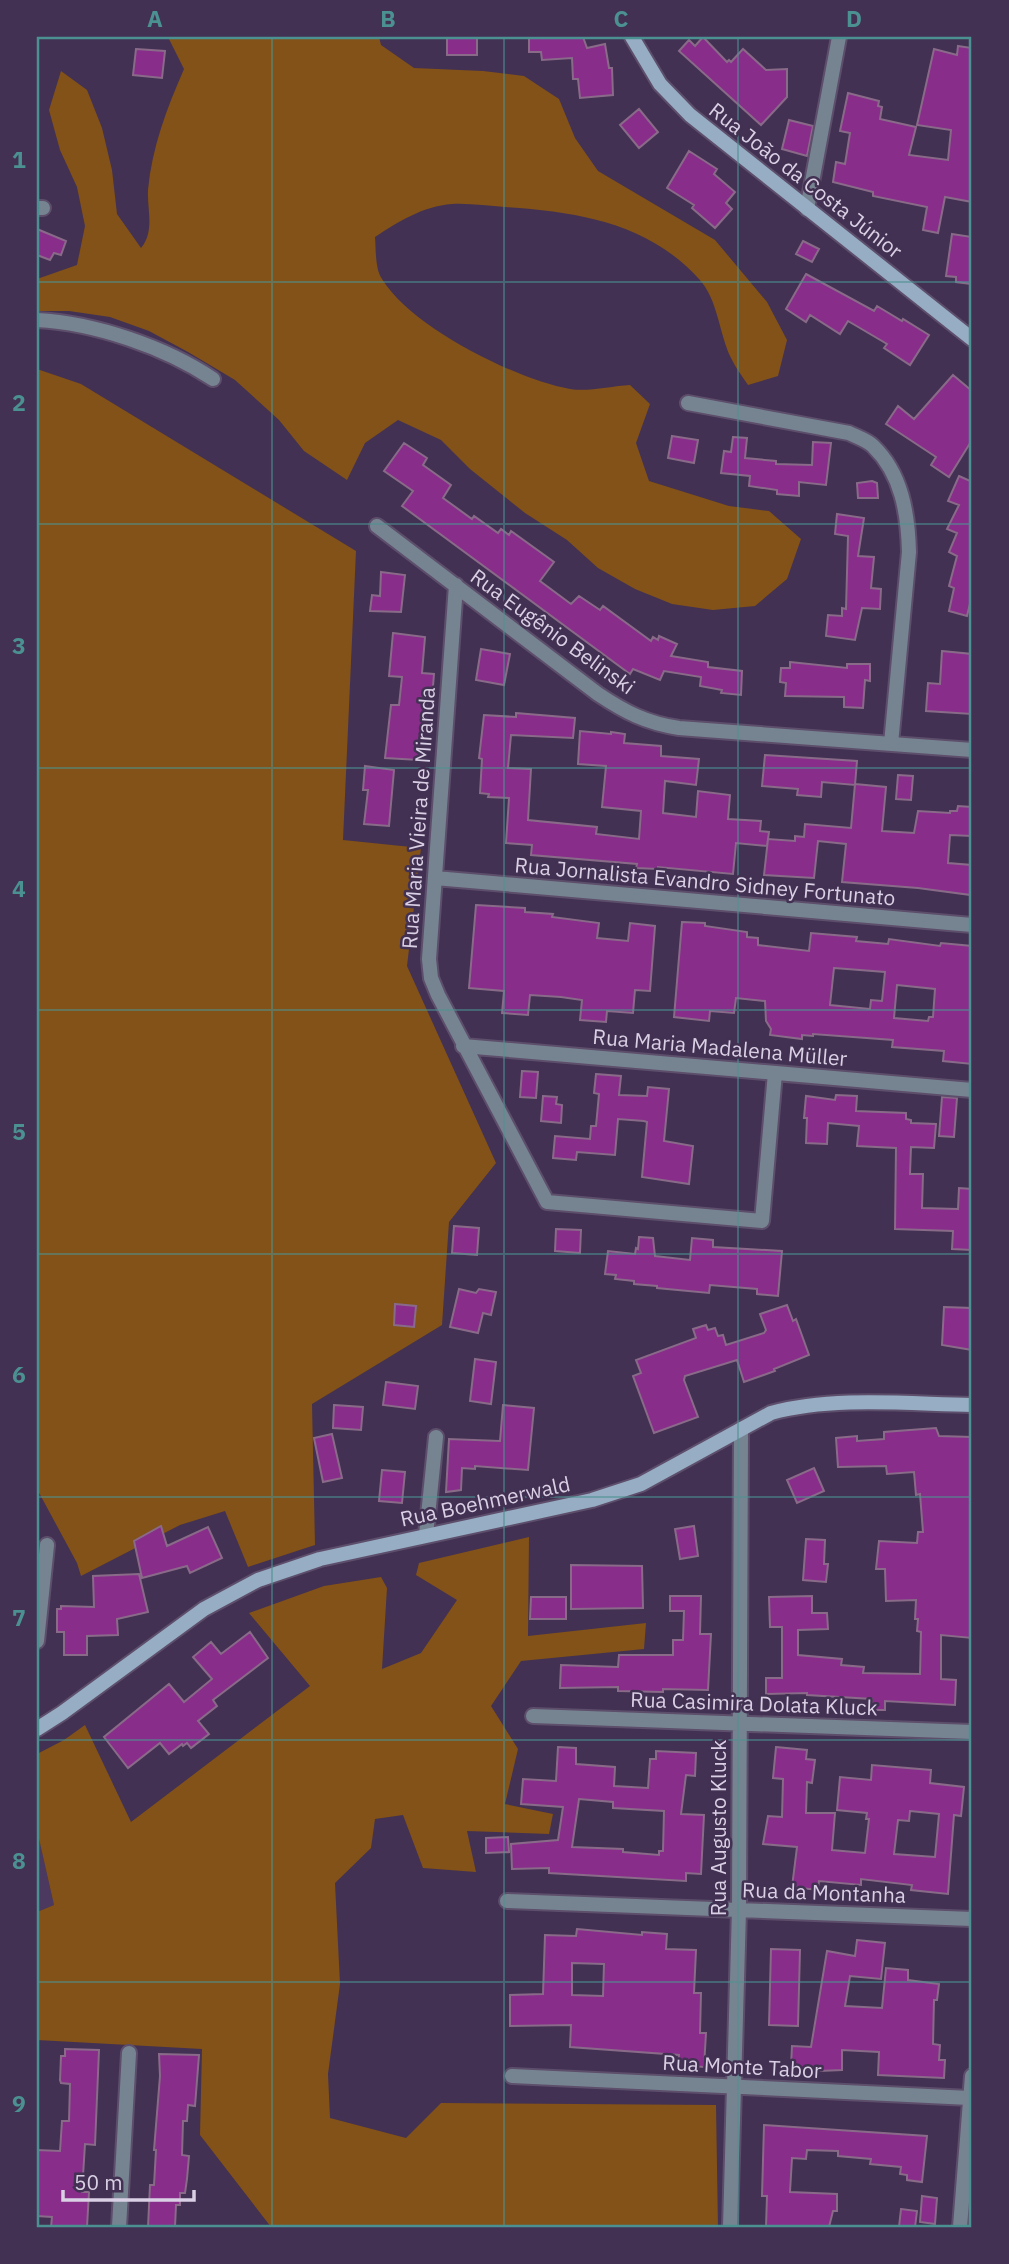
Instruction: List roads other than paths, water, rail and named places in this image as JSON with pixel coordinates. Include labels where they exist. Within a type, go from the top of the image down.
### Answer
[{"type":"main road","name":"Rua João da Costa Júnior","points":[[632,37],[650,69],[673,99],[690,115],[972,339]]},
{"type":"main road","name":"Rua Boehmerwald","points":[[37,1729],[227,1595],[289,1568],[426,1535],[592,1500],[641,1485],[771,1413],[808,1406],[972,1405]]},
{"type":"street","points":[[807,209],[839,37]]},
{"type":"street","points":[[37,320],[78,326],[122,338],[169,355],[213,379]]},
{"type":"street","points":[[688,403],[849,433],[872,445],[888,464],[898,482],[908,524],[908,552],[891,744]]},
{"type":"street","name":"Rua Eugênio Belinski","points":[[377,526],[598,694],[649,723],[679,728],[972,750]]},
{"type":"street","name":"Rua Maria Vieira de Miranda","points":[[456,586],[429,959],[431,978],[463,1045],[547,1202],[762,1221],[775,1073]]},
{"type":"street","name":"Rua Jornalista Evandro Sidney Fortunato","points":[[435,878],[972,925]]},
{"type":"street","name":"Rua Maria Madalena Müller","points":[[463,1045],[972,1090]]},
{"type":"street","name":"Rua Augusto Kluck","points":[[730,2227],[739,1910],[741,1429]]},
{"type":"street","points":[[426,1535],[436,1437]]},
{"type":"street","points":[[37,1641],[47,1545]]},
{"type":"street","name":"Rua Casimira Dolata Kluck","points":[[533,1716],[972,1732]]},
{"type":"street","name":"Rua da Montanha","points":[[507,1901],[972,1919]]},
{"type":"street","points":[[119,2227],[129,2053]]},
{"type":"street","name":"Rua Monte Tabor","points":[[512,2076],[971,2098]]},
{"type":"street","points":[[960,2227],[972,2076]]}]
